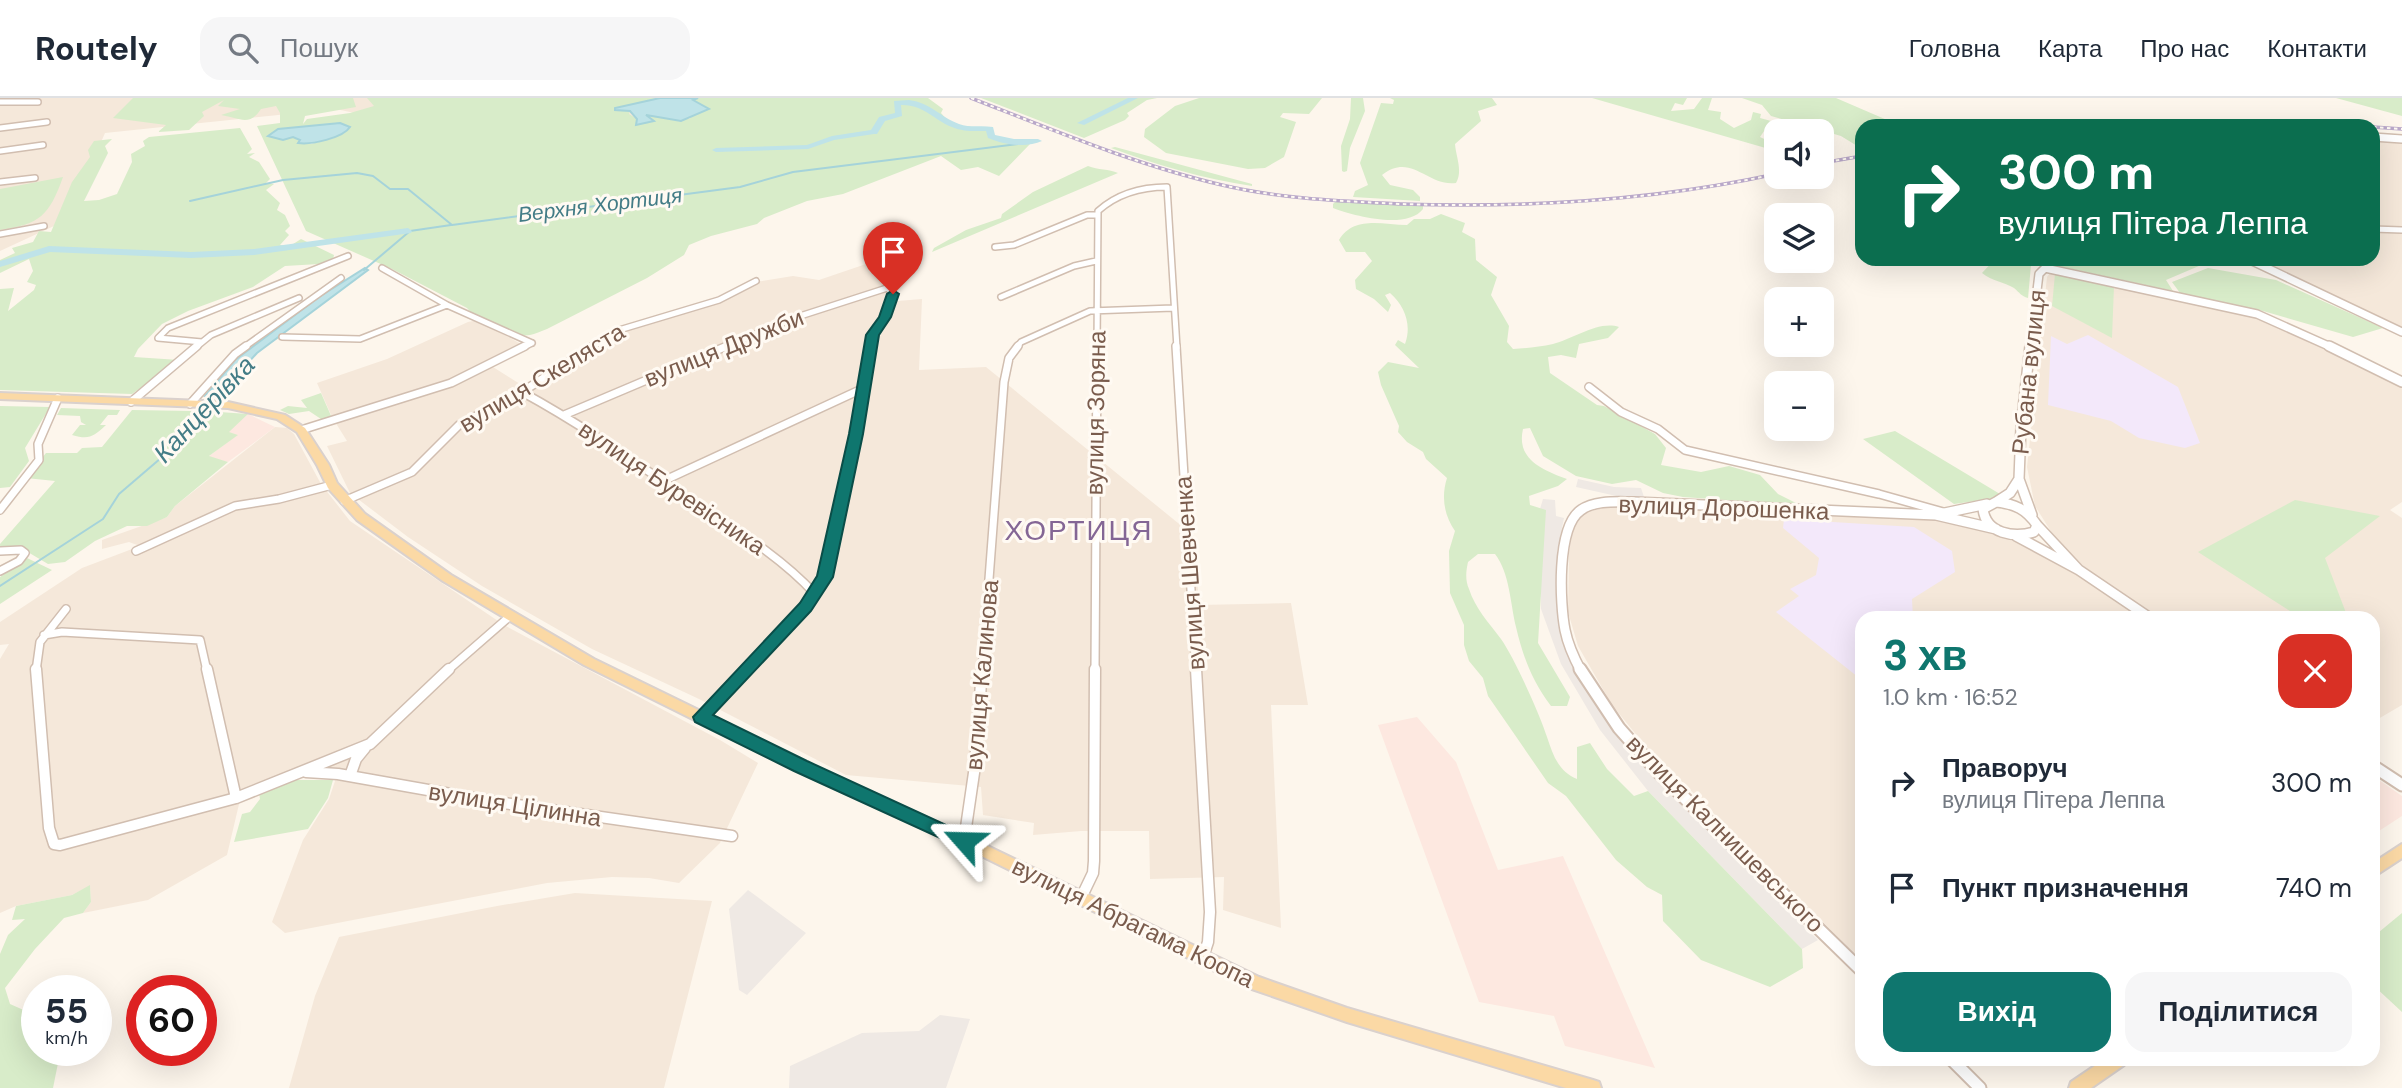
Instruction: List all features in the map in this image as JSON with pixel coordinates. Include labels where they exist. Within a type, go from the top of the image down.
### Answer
[{"type":"main road","points":[[0,396],[228,405],[281,417],[301,430]]},
{"type":"main road","name":"вулиця Абрагама Коопа","points":[[301,430],[344,501],[386,537],[509,617],[589,662],[1255,983],[1347,1015],[1593,1088]]},
{"type":"main road","points":[[2380,867],[2402,850]]},
{"type":"main road","points":[[2077,1088],[2108,1066]]},
{"type":"street","points":[[0,102],[32,100],[38,103]]},
{"type":"street","points":[[0,128],[47,122]]},
{"type":"street","points":[[2380,138],[2402,139]]},
{"type":"street","points":[[0,151],[43,145]]},
{"type":"street","points":[[0,182],[35,178]]},
{"type":"street","name":"вулиця Шевченка","points":[[1098,215],[1101,207],[1145,188],[1167,187],[1210,912],[1208,942],[1203,957]]},
{"type":"street","points":[[995,247],[1014,245],[1087,215],[1098,215]]},
{"type":"street","name":"вулиця Зоряна","points":[[1081,898],[1093,873],[1094,861],[1098,215]]},
{"type":"street","points":[[0,234],[44,226]]},
{"type":"street","points":[[2380,229],[2402,230]]},
{"type":"street","points":[[202,342],[158,338],[168,328],[348,256]]},
{"type":"street","points":[[1001,297],[1074,266],[1096,261]]},
{"type":"street","points":[[2263,266],[2402,332]]},
{"type":"street","points":[[301,430],[451,383],[532,343],[447,305],[382,268]]},
{"type":"street","name":"Рубана вулиця","points":[[2037,525],[2019,479],[2021,427],[2039,274],[2045,268],[2257,314],[2292,328],[2402,382]]},
{"type":"street","points":[[190,404],[235,354],[341,278]]},
{"type":"street","name":"вулиця Скеляста","points":[[344,501],[412,471],[459,425],[523,392],[624,327],[722,299],[756,281]]},
{"type":"street","name":"вулиця Дружби","points":[[564,415],[794,318],[887,288],[893,294],[885,317],[873,335],[864,388]]},
{"type":"street","points":[[131,402],[217,332],[299,298]]},
{"type":"street","points":[[282,337],[360,339],[447,305]]},
{"type":"street","points":[[1098,310],[1173,308]]},
{"type":"street","name":"вулиця Калинова","points":[[964,841],[975,766],[1004,382],[1009,358],[1021,342],[1098,310]]},
{"type":"street","points":[[1589,387],[1621,412],[1658,429],[1685,450],[1879,494],[1942,514]]},
{"type":"street","points":[[661,482],[864,388]]},
{"type":"street","points":[[701,717],[815,594],[825,577],[864,388]]},
{"type":"street","name":"вулиця Буревісника","points":[[523,392],[564,415],[757,544],[794,571],[815,594]]},
{"type":"street","points":[[0,510],[39,460],[37,450],[42,432],[58,398]]},
{"type":"street","name":"Рубана вулиця","points":[[1992,503],[2010,493],[2019,479]]},
{"type":"street","points":[[136,551],[235,506],[279,499],[332,485]]},
{"type":"street","name":"вулиця Дорошенка","points":[[1573,655],[1561,610],[1562,577],[1569,521],[1575,512],[1581,509],[1634,502],[1942,514],[2015,536]]},
{"type":"street","points":[[1996,529],[1982,515],[1983,509],[1992,503],[2012,504],[2032,515]]},
{"type":"street","name":"вулиця Дорошенка","points":[[1942,514],[1992,503]]},
{"type":"street","points":[[2015,536],[2031,534],[2037,525],[2079,570]]},
{"type":"street","points":[[2015,536],[2079,570],[2140,611]]},
{"type":"street","points":[[0,551],[20,550],[25,553],[19,561],[0,571]]},
{"type":"street","points":[[66,610],[44,635],[38,649],[36,674],[49,828],[54,845],[68,844],[236,797],[370,744]]},
{"type":"street","points":[[351,776],[349,773],[353,764],[370,744],[464,655],[509,617]]},
{"type":"street","points":[[44,635],[62,632],[200,640],[236,797]]},
{"type":"street","name":"вулиця Калнишевського","points":[[1573,655],[1598,697],[1641,754],[1855,964]]},
{"type":"street","points":[[2380,771],[2402,785]]},
{"type":"street","name":"вулиця Цілинна","points":[[298,772],[351,776],[490,801],[732,836]]},
{"type":"street","points":[[1958,1066],[1980,1088]]},
{"type":"shaded area","points":[[0,98],[815,98],[779,138],[410,125],[336,109],[105,133],[67,220],[0,251]]},
{"type":"shaded area","points":[[2380,141],[2402,142],[2402,330],[2268,266],[2380,266]]},
{"type":"shaded area","points":[[866,264],[898,301],[922,299],[919,370],[986,367],[1194,536],[1199,605],[1291,603],[1308,705],[1271,705],[1281,928],[1223,910],[1224,877],[1150,879],[1149,831],[1081,831],[1033,835],[1034,823],[983,815],[981,787],[846,775],[699,699],[592,649],[482,586],[408,537],[350,493],[327,446],[347,441],[332,417],[317,383],[387,359],[468,322],[478,320],[528,348],[493,367],[528,389],[623,328],[727,297],[756,282],[793,276],[819,280]]},
{"type":"shaded area","points":[[2056,272],[2227,309],[2265,320],[2402,385],[2402,502],[2390,510],[2402,518],[2402,705],[2380,718],[2380,611],[2148,611],[2089,571],[2057,541],[2035,506],[2027,467],[2047,277]]},
{"type":"shaded area","points":[[2088,335],[2178,387],[2200,443],[2185,448],[2139,438],[2111,421],[2048,405],[2051,336],[2067,344]]},
{"type":"shaded area","points":[[248,414],[275,427],[228,462],[208,457],[237,435],[228,432]]},
{"type":"shaded area","points":[[275,427],[287,428],[294,434],[321,484],[350,521],[504,625],[758,763],[720,843],[679,883],[649,878],[612,877],[547,883],[285,933],[272,922],[303,840],[329,799],[336,778],[302,775],[240,800],[227,855],[148,900],[83,913],[91,902],[90,886],[72,895],[16,906],[0,913],[0,659],[9,644],[0,645],[0,622],[82,568],[140,546],[129,542],[102,549],[102,540],[167,517],[175,506]]},
{"type":"shaded area","points":[[1578,479],[1614,487],[1641,488],[1644,497],[1621,497],[1576,487]]},
{"type":"shaded area","points":[[1543,499],[1555,500],[1556,516],[1564,518],[1557,552],[1557,606],[1563,641],[1572,661],[1662,784],[1818,940],[1802,949],[1648,791],[1600,730],[1561,664],[1541,609],[1540,509]]},
{"type":"shaded area","points":[[1611,506],[1938,520],[1992,532],[2028,546],[2078,575],[2131,611],[1855,611],[1854,953],[1643,743],[1612,705],[1578,646],[1568,612],[1569,553],[1574,521],[1584,513]]},
{"type":"shaded area","points":[[1784,519],[1914,527],[1952,551],[1955,572],[1912,599],[1913,611],[1855,611],[1855,675],[1776,612],[1799,596],[1790,589],[1816,575],[1819,558],[1783,528]]},
{"type":"shaded area","points":[[1417,717],[1456,762],[1498,870],[1563,856],[1655,1068],[1565,1046],[1554,1016],[1479,1002],[1378,725]]},
{"type":"shaded area","points":[[2380,781],[2402,796],[2402,816],[2380,830]]},
{"type":"shaded area","points":[[748,890],[806,933],[747,995],[739,990],[729,909]]},
{"type":"shaded area","points":[[575,893],[712,901],[664,1088],[289,1088],[315,996],[339,937]]},
{"type":"shaded area","points":[[940,1015],[970,1019],[946,1088],[789,1088],[790,1066],[862,1033],[919,1031]]},
{"type":"green space","points":[[133,98],[353,98],[356,107],[305,116],[303,124],[307,119],[350,113],[374,106],[367,98],[670,98],[630,111],[629,114],[637,119],[636,124],[643,121],[645,115],[656,115],[664,119],[689,119],[696,113],[696,103],[682,98],[928,98],[943,109],[941,113],[952,123],[990,129],[991,136],[996,139],[1030,144],[999,176],[978,167],[961,170],[941,156],[843,194],[807,201],[764,218],[757,224],[711,236],[689,245],[684,255],[647,278],[547,329],[532,335],[522,335],[495,328],[467,308],[392,269],[306,231],[257,126],[280,123],[280,113],[276,106],[261,109],[257,115],[244,120],[221,115],[240,109],[218,106],[224,100],[202,112],[204,116],[189,130],[158,132],[166,125],[113,118]],"holes":[[[340,123],[334,138],[311,144],[293,137],[279,138],[269,135],[278,129]]]},
{"type":"green space","points":[[981,98],[1157,98],[1147,100],[1127,113],[1129,116],[1125,120],[1084,138]]},
{"type":"green space","points":[[1199,98],[1322,98],[1309,114],[1283,113],[1280,117],[1296,122],[1284,157],[1265,168],[1248,169],[1166,153],[1144,137],[1145,129],[1175,106]]},
{"type":"green space","points":[[1351,98],[1363,98],[1365,111],[1350,148],[1347,171],[1344,172],[1341,146],[1350,119]]},
{"type":"green space","points":[[1390,98],[1492,98],[1497,105],[1478,111],[1481,121],[1455,144],[1459,169],[1456,183],[1446,183],[1411,168],[1402,167],[1382,175],[1390,185],[1413,190],[1420,197],[1420,201],[1353,197],[1355,191],[1368,185],[1360,163],[1381,103],[1393,104],[1394,100]]},
{"type":"green space","points":[[1592,98],[1687,98],[1683,105],[1675,103],[1671,111],[1694,109],[1702,98],[1712,98],[1708,110],[1721,112],[1720,119],[1734,128],[1751,120],[1753,112],[1761,114],[1764,131],[1760,137],[1764,139],[1764,148]]},
{"type":"green space","points":[[1742,98],[1836,98],[1885,119],[1855,119],[1855,145],[1834,134],[1834,119],[1782,119],[1771,116],[1762,105]]},
{"type":"green space","points":[[2336,98],[2402,98],[2402,116]]},
{"type":"green space","points":[[240,128],[252,149],[247,154],[255,153],[249,157],[259,162],[270,179],[266,183],[274,184],[266,190],[280,203],[277,210],[285,215],[290,226],[285,231],[289,235],[280,245],[290,246],[301,239],[334,255],[333,259],[319,264],[285,266],[253,287],[188,311],[162,324],[138,349],[134,357],[179,360],[132,394],[0,390],[0,289],[14,288],[8,311],[34,290],[36,285],[27,282],[33,271],[29,259],[0,273],[0,260],[15,253],[12,248],[33,242],[39,231],[51,232],[72,182],[90,157],[88,150],[94,141],[112,139],[105,146],[108,153],[84,201],[99,200],[117,194],[132,162],[131,154],[145,146],[143,141],[149,137]]},
{"type":"green space","points":[[1111,148],[1252,186],[1181,171]]},
{"type":"green space","points":[[1088,166],[1118,173],[932,252],[934,248],[966,230],[1001,218],[1002,214],[1033,192]]},
{"type":"green space","points":[[63,177],[53,201],[41,216],[25,225],[0,230],[0,189]]},
{"type":"green space","points":[[1337,200],[1416,204],[1423,206],[1423,209],[1405,219],[1380,219],[1333,208]]},
{"type":"green space","points":[[1441,214],[1465,223],[1462,232],[1475,239],[1476,260],[1497,277],[1491,295],[1509,326],[1507,342],[1513,349],[1561,342],[1603,326],[1619,327],[1608,338],[1579,344],[1576,358],[1561,355],[1548,357],[1550,373],[1597,405],[1604,406],[1655,434],[1666,448],[1661,465],[1701,472],[1729,466],[1760,475],[1778,494],[1800,505],[1683,497],[1663,493],[1636,480],[1612,484],[1576,476],[1543,456],[1530,428],[1523,429],[1523,448],[1527,456],[1540,467],[1567,479],[1558,486],[1529,496],[1530,505],[1546,510],[1538,643],[1570,697],[1567,706],[1551,706],[1533,678],[1519,638],[1507,579],[1495,554],[1478,554],[1468,562],[1466,572],[1472,596],[1513,659],[1554,756],[1565,772],[1577,779],[1577,747],[1590,743],[1607,769],[1634,796],[1648,791],[1802,949],[1803,968],[1770,987],[1701,960],[1663,921],[1662,895],[1647,887],[1616,860],[1566,796],[1548,783],[1488,696],[1483,678],[1469,661],[1464,645],[1464,625],[1450,593],[1449,551],[1455,531],[1445,506],[1447,478],[1426,459],[1423,452],[1407,442],[1398,432],[1399,426],[1378,372],[1388,362],[1419,368],[1395,345],[1398,340],[1405,344],[1408,330],[1406,316],[1390,293],[1385,295],[1391,305],[1388,312],[1374,299],[1356,289],[1355,280],[1372,261],[1365,252],[1346,252],[1339,240],[1345,232],[1361,224],[1407,225],[1414,219],[1430,219]]},
{"type":"green space","points":[[1988,266],[2031,266],[2028,298],[2014,288],[1982,273]]},
{"type":"green space","points":[[2058,266],[2199,266],[2166,280],[2173,291]]},
{"type":"green space","points":[[2208,268],[2276,280],[2383,328],[2353,337],[2263,311],[2180,293],[2172,282]]},
{"type":"green space","points":[[2055,274],[2114,286],[2112,338],[2052,306]]},
{"type":"green space","points":[[321,393],[332,418],[324,421],[309,411],[289,414],[280,410],[288,406],[307,408],[301,400]]},
{"type":"green space","points":[[0,406],[50,407],[25,448],[29,461],[10,487],[0,488]]},
{"type":"green space","points":[[61,408],[120,410],[117,415],[108,415],[100,425],[106,425],[98,432],[83,437],[72,435],[80,425],[86,425],[81,422],[80,416],[57,415]]},
{"type":"green space","points":[[132,410],[192,411],[182,436],[205,411],[248,414],[229,432],[238,435],[209,456],[228,462],[175,506],[167,517],[147,526],[127,526],[95,541],[65,562],[48,564],[21,548],[0,550],[0,544],[55,481],[26,478],[46,453],[77,453],[82,448],[102,447]]},
{"type":"green space","points":[[1895,431],[2000,494],[1990,499],[1954,504],[1863,439]]},
{"type":"green space","points":[[2295,500],[2380,516],[2325,558],[2345,611],[2290,611],[2198,552]]},
{"type":"green space","points":[[27,558],[52,570],[0,604],[0,577]]},
{"type":"green space","points":[[293,780],[333,780],[328,798],[308,829],[234,842],[242,814],[250,812],[260,799],[259,793]]},
{"type":"green space","points":[[90,885],[91,902],[83,913],[64,918],[35,949],[5,988],[10,1004],[21,1009],[21,1066],[57,1066],[53,1088],[0,1088],[0,954],[8,935],[25,919],[12,920],[16,906],[72,895]]},
{"type":"green space","points":[[2402,913],[2402,1012],[2380,992],[2380,931]]},
{"type":"water","points":[[660,98],[698,98],[693,100],[709,109],[681,121],[646,115],[654,121],[636,125],[637,119],[630,111],[615,110]]},
{"type":"water","points":[[340,123],[350,127],[341,134],[318,142],[298,143],[300,140],[293,137],[283,140],[268,136],[278,129]]},
{"type":"water","points":[[365,268],[368,270],[257,353],[217,397],[205,396],[235,360],[319,297]]},
{"type":"waterway","name":"Верхня Хортиця","points":[[1081,123],[1134,98]]},
{"type":"waterway","name":"Верхня Хортиця","points":[[716,150],[808,147],[832,138],[874,132],[882,119],[899,114],[897,103],[909,102],[926,107],[962,128],[990,129],[991,136],[1002,140],[1038,141]]},
{"type":"waterway","name":"Верхня Хортиця","points":[[190,201],[283,180],[357,173],[373,176],[390,189],[408,189],[452,225],[740,187],[793,172],[1026,143]]},
{"type":"waterway","name":"Канцерівка","points":[[364,270],[410,231],[451,225]]},
{"type":"waterway","name":"Верхня Хортиця","points":[[0,264],[49,249],[191,255],[254,252],[408,231]]},
{"type":"waterway","name":"Канцерівка","points":[[0,586],[103,519],[119,494],[175,446],[183,435]]},
{"type":"railway","points":[[971,98],[1095,146],[1190,177],[1244,190],[1311,199],[1448,205],[1590,201],[1683,191],[1764,176]]},
{"type":"railway","points":[[2380,127],[2402,129]]},
{"type":"railway","points":[[1834,161],[1855,157]]},
{"type":"district","name":"ХОРТИЦЯ","points":[[1079,530]]},
{"type":"route","points":[[893,294],[885,317],[873,335],[856,434],[825,577],[806,607],[701,717],[800,766],[964,841]]}]
